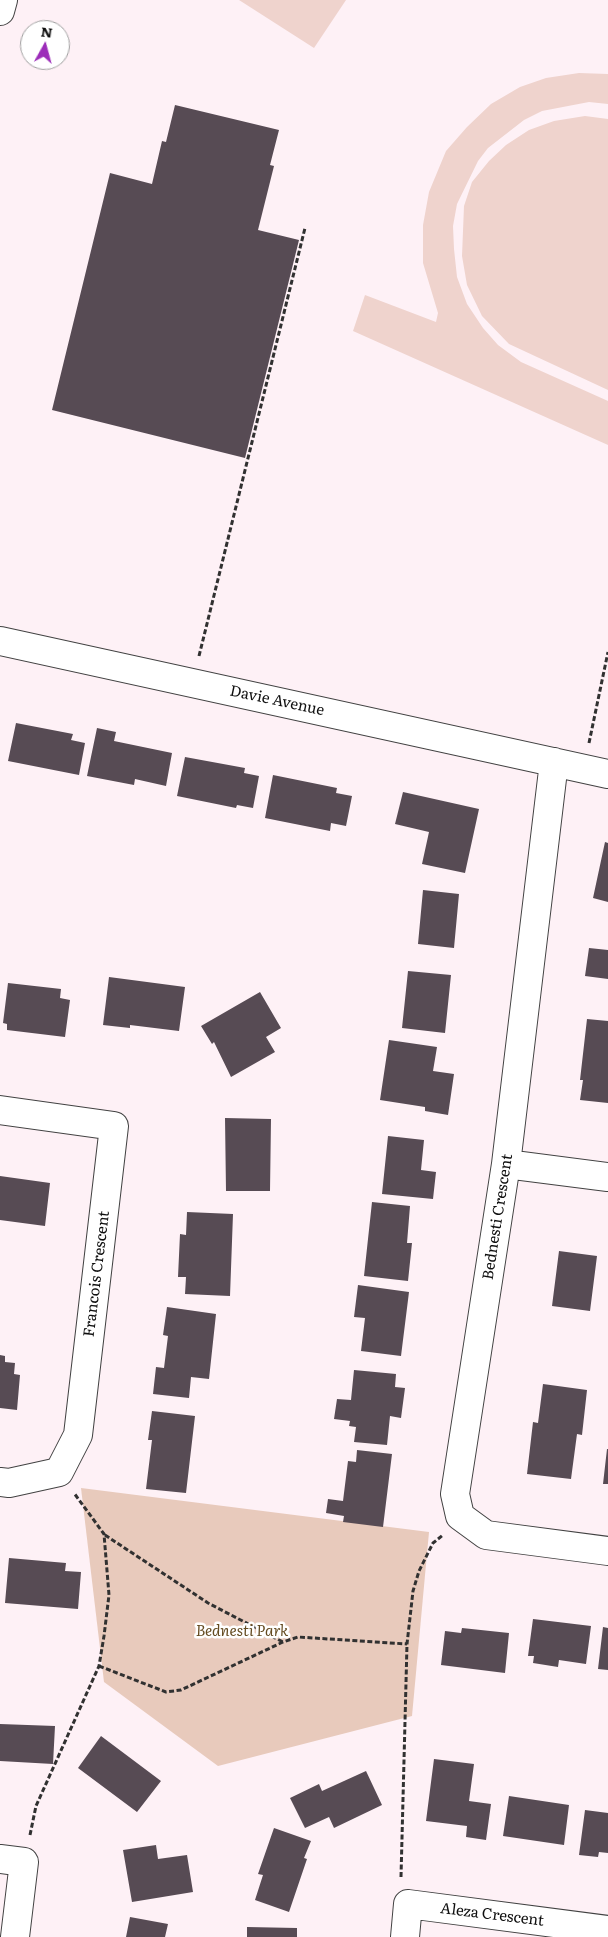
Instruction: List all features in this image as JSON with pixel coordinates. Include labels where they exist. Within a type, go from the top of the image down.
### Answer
[{"type":"street","points":[[0,11],[3,0]]},
{"type":"street","name":"Davie Avenue","points":[[0,641],[608,774]]},
{"type":"street","name":"Bednesti Crescent","points":[[460,1516],[455,1494],[506,1164],[554,762]]},
{"type":"street","name":"Francois Crescent","points":[[0,1110],[114,1126],[78,1436],[59,1472]]},
{"type":"street","points":[[506,1164],[608,1177]]},
{"type":"street","points":[[0,1482],[9,1483],[59,1472]]},
{"type":"street","points":[[460,1516],[486,1535],[608,1551]]},
{"type":"street","points":[[12,1861],[15,1937]]},
{"type":"street","points":[[404,1937],[408,1904]]},
{"type":"street","name":"Aleza Crescent","points":[[408,1904],[608,1930]]},
{"type":"path","points":[[192,683],[305,228]]},
{"type":"path","points":[[588,744],[608,652]]},
{"type":"path","points":[[59,1472],[104,1534],[208,1603],[283,1642]]},
{"type":"path","points":[[408,1904],[401,1876],[407,1644],[413,1590],[419,1571],[433,1543],[460,1516]]},
{"type":"path","points":[[12,1861],[99,1666],[109,1595],[104,1534]]},
{"type":"path","points":[[99,1666],[156,1690],[166,1692],[182,1690],[283,1642],[298,1637],[407,1644]]},
{"type":"green space","name":"Bednesti Park","points":[[81,1488],[429,1532],[412,1716],[218,1766],[104,1682]]},
{"type":"shaded area","points":[[239,0],[346,0],[314,48]]},
{"type":"shaded area","points":[[579,73],[608,74],[608,104],[589,102],[542,111],[524,120],[488,148],[478,161],[457,204],[453,226],[454,249],[457,277],[467,304],[483,328],[498,345],[521,362],[608,401],[608,445],[353,331],[365,295],[436,322],[438,313],[423,263],[423,225],[429,192],[446,151],[491,104],[520,87],[546,78]]},
{"type":"shaded area","points":[[585,116],[608,119],[608,390],[509,344],[482,316],[467,285],[462,256],[464,206],[472,182],[489,161],[506,145],[529,130],[554,121]]},
{"type":"building","points":[[175,105],[279,130],[270,165],[274,166],[258,230],[299,240],[245,458],[52,410],[110,173],[152,184],[162,141],[166,142]]},
{"type":"building","points":[[16,723],[73,734],[71,740],[85,743],[79,775],[8,761]]},
{"type":"building","points":[[97,728],[116,732],[114,741],[172,753],[166,786],[135,779],[134,785],[87,776]]},
{"type":"building","points":[[185,757],[245,768],[244,773],[259,776],[253,808],[237,805],[236,808],[177,796]]},
{"type":"building","points":[[273,775],[337,788],[336,793],[352,796],[346,826],[331,823],[330,831],[265,818]]},
{"type":"building","points":[[403,792],[479,809],[465,873],[422,864],[429,832],[395,824]]},
{"type":"building","points":[[605,842],[608,843],[608,902],[593,898]]},
{"type":"building","points":[[423,890],[459,894],[454,948],[418,944]]},
{"type":"building","points":[[589,948],[608,950],[608,979],[585,976]]},
{"type":"building","points":[[408,971],[451,975],[445,1033],[402,1028]]},
{"type":"building","points":[[109,977],[185,987],[179,1031],[130,1025],[130,1028],[103,1025]]},
{"type":"building","points":[[8,983],[61,989],[60,998],[70,1000],[65,1037],[7,1030],[7,1024],[3,1023]]},
{"type":"building","points":[[260,992],[281,1028],[266,1037],[275,1052],[231,1077],[214,1042],[212,1044],[201,1026]]},
{"type":"building","points":[[587,1019],[608,1021],[608,1103],[580,1100],[583,1080],[580,1080]]},
{"type":"building","points":[[389,1040],[437,1047],[433,1071],[454,1074],[448,1115],[425,1111],[425,1107],[380,1100]]},
{"type":"building","points":[[225,1118],[271,1119],[270,1191],[226,1191]]},
{"type":"building","points":[[388,1136],[424,1140],[421,1170],[436,1172],[433,1199],[382,1194]]},
{"type":"building","points":[[0,1176],[50,1183],[45,1226],[0,1220]]},
{"type":"building","points":[[372,1202],[410,1206],[407,1243],[412,1243],[408,1281],[364,1276]]},
{"type":"building","points":[[187,1212],[233,1214],[230,1296],[185,1294],[186,1277],[178,1277],[180,1234],[186,1235]]},
{"type":"building","points":[[559,1251],[597,1256],[590,1311],[552,1306]]},
{"type":"building","points":[[358,1285],[409,1292],[401,1356],[361,1351],[365,1318],[354,1317]]},
{"type":"building","points":[[167,1307],[216,1314],[209,1379],[191,1377],[189,1398],[153,1394],[156,1367],[164,1368],[168,1336],[163,1335]]},
{"type":"building","points":[[0,1355],[5,1356],[5,1362],[15,1363],[14,1374],[20,1375],[17,1410],[0,1408]]},
{"type":"building","points":[[354,1370],[396,1374],[395,1387],[405,1388],[401,1418],[390,1416],[387,1445],[354,1442],[356,1427],[349,1426],[350,1421],[334,1419],[337,1399],[351,1400]]},
{"type":"building","points":[[543,1384],[587,1390],[582,1435],[577,1434],[571,1479],[527,1474],[533,1422],[538,1423]]},
{"type":"building","points":[[152,1411],[195,1416],[186,1493],[146,1489],[152,1440],[148,1440]]},
{"type":"building","points":[[607,1449],[608,1484],[603,1484]]},
{"type":"building","points":[[357,1450],[392,1454],[383,1527],[343,1522],[344,1516],[326,1513],[328,1499],[343,1501],[348,1461],[356,1462]]},
{"type":"building","points":[[9,1558],[66,1563],[65,1571],[81,1572],[78,1609],[5,1603]]},
{"type":"building","points":[[533,1619],[591,1626],[586,1664],[559,1660],[558,1667],[533,1663],[534,1656],[528,1656]]},
{"type":"building","points":[[603,1627],[608,1628],[608,1670],[598,1669]]},
{"type":"building","points":[[462,1628],[509,1633],[505,1673],[441,1665],[445,1631],[461,1633]]},
{"type":"building","points":[[0,1724],[55,1726],[53,1764],[0,1761]]},
{"type":"building","points":[[101,1736],[161,1781],[137,1812],[78,1768]]},
{"type":"building","points":[[434,1759],[474,1764],[469,1801],[491,1804],[486,1840],[466,1837],[467,1826],[426,1821]]},
{"type":"building","points":[[366,1771],[382,1805],[334,1828],[329,1817],[305,1828],[290,1798],[319,1784],[322,1791]]},
{"type":"building","points":[[509,1796],[569,1805],[564,1845],[503,1836]]},
{"type":"building","points":[[585,1810],[608,1813],[608,1853],[599,1852],[598,1857],[579,1855]]},
{"type":"building","points":[[274,1828],[311,1841],[304,1858],[307,1859],[289,1912],[255,1900],[263,1875],[258,1874]]},
{"type":"building","points":[[156,1845],[158,1859],[187,1855],[193,1892],[132,1902],[123,1850]]},
{"type":"building","points":[[130,1917],[168,1924],[165,1937],[126,1937]]},
{"type":"building","points":[[247,1927],[297,1928],[297,1937],[247,1937]]}]
